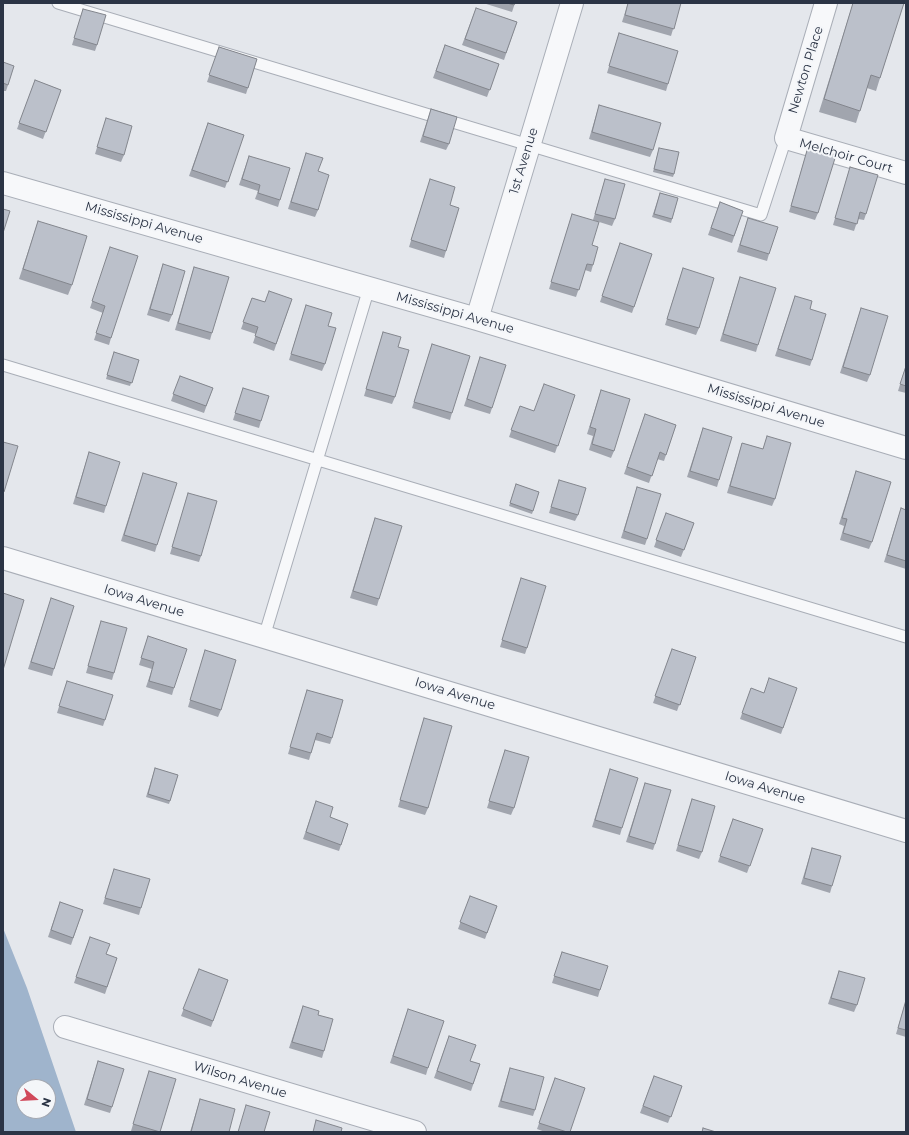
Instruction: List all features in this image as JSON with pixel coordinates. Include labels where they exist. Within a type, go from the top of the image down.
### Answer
[{"type":"street","name":"1st Avenue","points":[[477,319],[528,144],[572,3]]},
{"type":"street","name":"Newton Place","points":[[786,138],[826,3]]},
{"type":"street","name":"Melchoir Court","points":[[786,138],[906,174]]},
{"type":"street","name":"Mississippi Avenue","points":[[3,183],[477,319],[906,448]]},
{"type":"street","name":"Iowa Avenue","points":[[3,558],[906,831]]},
{"type":"street","name":"Wilson Avenue","points":[[65,1027],[415,1132]]},
{"type":"lane","points":[[58,3],[761,215],[786,138]]},
{"type":"lane","points":[[264,637],[369,288]]},
{"type":"lane","points":[[3,365],[906,637]]},
{"type":"water","points":[[3,928],[27,988],[76,1132],[3,1132]]},
{"type":"building","points":[[628,3],[681,3],[674,29],[625,15]]},
{"type":"building","points":[[853,3],[904,3],[880,78],[871,75],[860,111],[824,99]]},
{"type":"building","points":[[476,8],[517,22],[506,53],[465,39]]},
{"type":"building","points":[[83,9],[106,15],[97,45],[74,38]]},
{"type":"building","points":[[619,33],[678,51],[668,84],[609,66]]},
{"type":"building","points":[[445,45],[499,64],[490,90],[436,71]]},
{"type":"building","points":[[219,47],[257,59],[248,88],[209,75]]},
{"type":"building","points":[[3,62],[14,66],[8,85],[3,83]]},
{"type":"building","points":[[35,80],[61,90],[46,132],[19,123]]},
{"type":"building","points":[[599,105],[661,123],[653,150],[592,132]]},
{"type":"building","points":[[431,109],[457,117],[449,144],[423,136]]},
{"type":"building","points":[[106,118],[132,126],[124,155],[97,147]]},
{"type":"building","points":[[208,123],[244,135],[228,182],[192,170]]},
{"type":"building","points":[[808,147],[836,155],[818,213],[791,206]]},
{"type":"building","points":[[659,148],[679,152],[674,174],[654,169]]},
{"type":"building","points":[[306,153],[323,158],[318,171],[329,175],[318,210],[291,202]]},
{"type":"building","points":[[249,156],[290,168],[280,200],[258,193],[260,185],[242,179]]},
{"type":"building","points":[[850,167],[878,175],[866,214],[860,212],[857,224],[835,218]]},
{"type":"building","points":[[430,179],[455,187],[450,205],[459,208],[446,251],[411,240]]},
{"type":"building","points":[[605,179],[625,184],[615,219],[595,214]]},
{"type":"building","points":[[660,193],[678,198],[672,219],[654,214]]},
{"type":"building","points":[[720,202],[743,211],[734,236],[711,228]]},
{"type":"building","points":[[3,209],[10,211],[3,233]]},
{"type":"building","points":[[572,214],[599,222],[592,245],[598,247],[593,265],[587,264],[579,290],[551,282]]},
{"type":"building","points":[[748,218],[778,227],[769,254],[740,245]]},
{"type":"building","points":[[38,221],[87,236],[72,285],[23,269]]},
{"type":"building","points":[[620,243],[652,254],[634,307],[602,296]]},
{"type":"building","points":[[110,247],[138,256],[111,338],[96,333],[105,306],[92,301]]},
{"type":"building","points":[[163,264],[185,271],[172,315],[150,309]]},
{"type":"building","points":[[194,267],[229,277],[212,333],[178,323]]},
{"type":"building","points":[[683,268],[714,278],[699,328],[667,319]]},
{"type":"building","points":[[740,277],[776,288],[758,345],[723,334]]},
{"type":"building","points":[[269,291],[292,299],[276,344],[255,336],[258,327],[243,322],[252,298],[265,302]]},
{"type":"building","points":[[795,296],[812,301],[810,309],[826,314],[812,360],[778,349]]},
{"type":"building","points":[[306,305],[332,313],[328,326],[336,328],[325,364],[291,354]]},
{"type":"building","points":[[861,308],[888,316],[870,375],[843,367]]},
{"type":"building","points":[[383,332],[401,337],[398,347],[409,350],[395,397],[366,389]]},
{"type":"building","points":[[432,344],[470,356],[452,413],[414,402]]},
{"type":"building","points":[[114,352],[139,360],[132,383],[107,375]]},
{"type":"building","points":[[480,357],[506,365],[492,408],[467,399]]},
{"type":"building","points":[[906,366],[906,386],[900,384]]},
{"type":"building","points":[[180,376],[213,388],[206,406],[173,394]]},
{"type":"building","points":[[544,384],[575,395],[558,446],[511,430],[520,406],[534,411]]},
{"type":"building","points":[[243,388],[269,396],[261,421],[235,413]]},
{"type":"building","points":[[601,390],[630,399],[614,451],[592,444],[596,429],[590,427]]},
{"type":"building","points":[[645,414],[676,425],[666,455],[660,452],[652,476],[627,467]]},
{"type":"building","points":[[703,428],[732,437],[719,480],[690,471]]},
{"type":"building","points":[[767,436],[791,443],[775,499],[730,486],[742,443],[763,449]]},
{"type":"building","points":[[3,442],[18,446],[4,492],[3,491]]},
{"type":"building","points":[[89,452],[120,462],[106,506],[76,497]]},
{"type":"building","points":[[856,471],[891,482],[872,542],[843,533],[847,519],[842,518]]},
{"type":"building","points":[[143,473],[177,483],[157,545],[124,535]]},
{"type":"building","points":[[559,480],[586,488],[578,515],[551,507]]},
{"type":"building","points":[[516,484],[539,492],[533,511],[510,503]]},
{"type":"building","points":[[637,487],[661,494],[647,539],[624,531]]},
{"type":"building","points":[[188,493],[217,501],[201,556],[172,547]]},
{"type":"building","points":[[901,508],[906,510],[906,561],[887,555]]},
{"type":"building","points":[[666,513],[694,523],[684,550],[656,540]]},
{"type":"building","points":[[375,518],[402,526],[379,599],[353,591]]},
{"type":"building","points":[[521,578],[546,586],[527,648],[502,640]]},
{"type":"building","points":[[3,593],[24,600],[3,670]]},
{"type":"building","points":[[51,598],[74,606],[54,669],[31,662]]},
{"type":"building","points":[[101,621],[127,628],[114,673],[88,666]]},
{"type":"building","points":[[148,636],[187,649],[174,688],[149,681],[154,662],[141,658]]},
{"type":"building","points":[[672,649],[696,657],[680,705],[655,696]]},
{"type":"building","points":[[205,650],[236,660],[221,710],[190,700]]},
{"type":"building","points":[[769,678],[797,688],[783,728],[742,713],[751,688],[764,693]]},
{"type":"building","points":[[67,681],[113,695],[105,720],[59,706]]},
{"type":"building","points":[[307,690],[343,700],[332,738],[317,733],[311,753],[290,747]]},
{"type":"building","points":[[424,718],[452,726],[428,808],[400,800]]},
{"type":"building","points":[[505,750],[529,757],[514,808],[489,801]]},
{"type":"building","points":[[155,768],[178,775],[170,801],[148,794]]},
{"type":"building","points":[[610,769],[638,778],[622,828],[595,820]]},
{"type":"building","points":[[645,783],[671,790],[655,844],[629,836]]},
{"type":"building","points":[[692,799],[715,806],[702,852],[678,845]]},
{"type":"building","points":[[316,801],[333,807],[330,817],[348,824],[341,845],[306,832]]},
{"type":"building","points":[[733,819],[763,829],[750,866],[720,856]]},
{"type":"building","points":[[812,848],[841,856],[832,886],[804,878]]},
{"type":"building","points":[[114,869],[150,879],[141,908],[105,898]]},
{"type":"building","points":[[470,896],[497,906],[487,933],[460,922]]},
{"type":"building","points":[[60,902],[83,910],[73,938],[51,930]]},
{"type":"building","points":[[90,937],[110,944],[106,954],[117,958],[107,987],[76,977]]},
{"type":"building","points":[[562,952],[608,966],[600,990],[554,976]]},
{"type":"building","points":[[199,969],[228,980],[213,1021],[183,1009]]},
{"type":"building","points":[[839,971],[865,978],[857,1005],[831,998]]},
{"type":"building","points":[[906,1000],[906,1030],[898,1028]]},
{"type":"building","points":[[303,1006],[319,1011],[318,1015],[333,1019],[324,1051],[292,1042]]},
{"type":"building","points":[[408,1009],[444,1021],[428,1068],[393,1056]]},
{"type":"building","points":[[449,1036],[476,1045],[470,1061],[480,1064],[473,1084],[437,1071]]},
{"type":"building","points":[[98,1061],[124,1069],[112,1107],[87,1099]]},
{"type":"building","points":[[510,1068],[544,1077],[535,1110],[501,1101]]},
{"type":"building","points":[[149,1071],[176,1079],[160,1132],[133,1124]]},
{"type":"building","points":[[654,1076],[682,1086],[671,1117],[643,1106]]},
{"type":"building","points":[[555,1078],[585,1088],[570,1132],[539,1123]]},
{"type":"building","points":[[200,1099],[235,1109],[229,1132],[191,1132]]},
{"type":"building","points":[[246,1105],[270,1112],[264,1132],[238,1132]]},
{"type":"building","points":[[316,1120],[342,1128],[341,1132],[313,1132]]},
{"type":"building","points":[[703,1128],[716,1132],[702,1132]]}]
